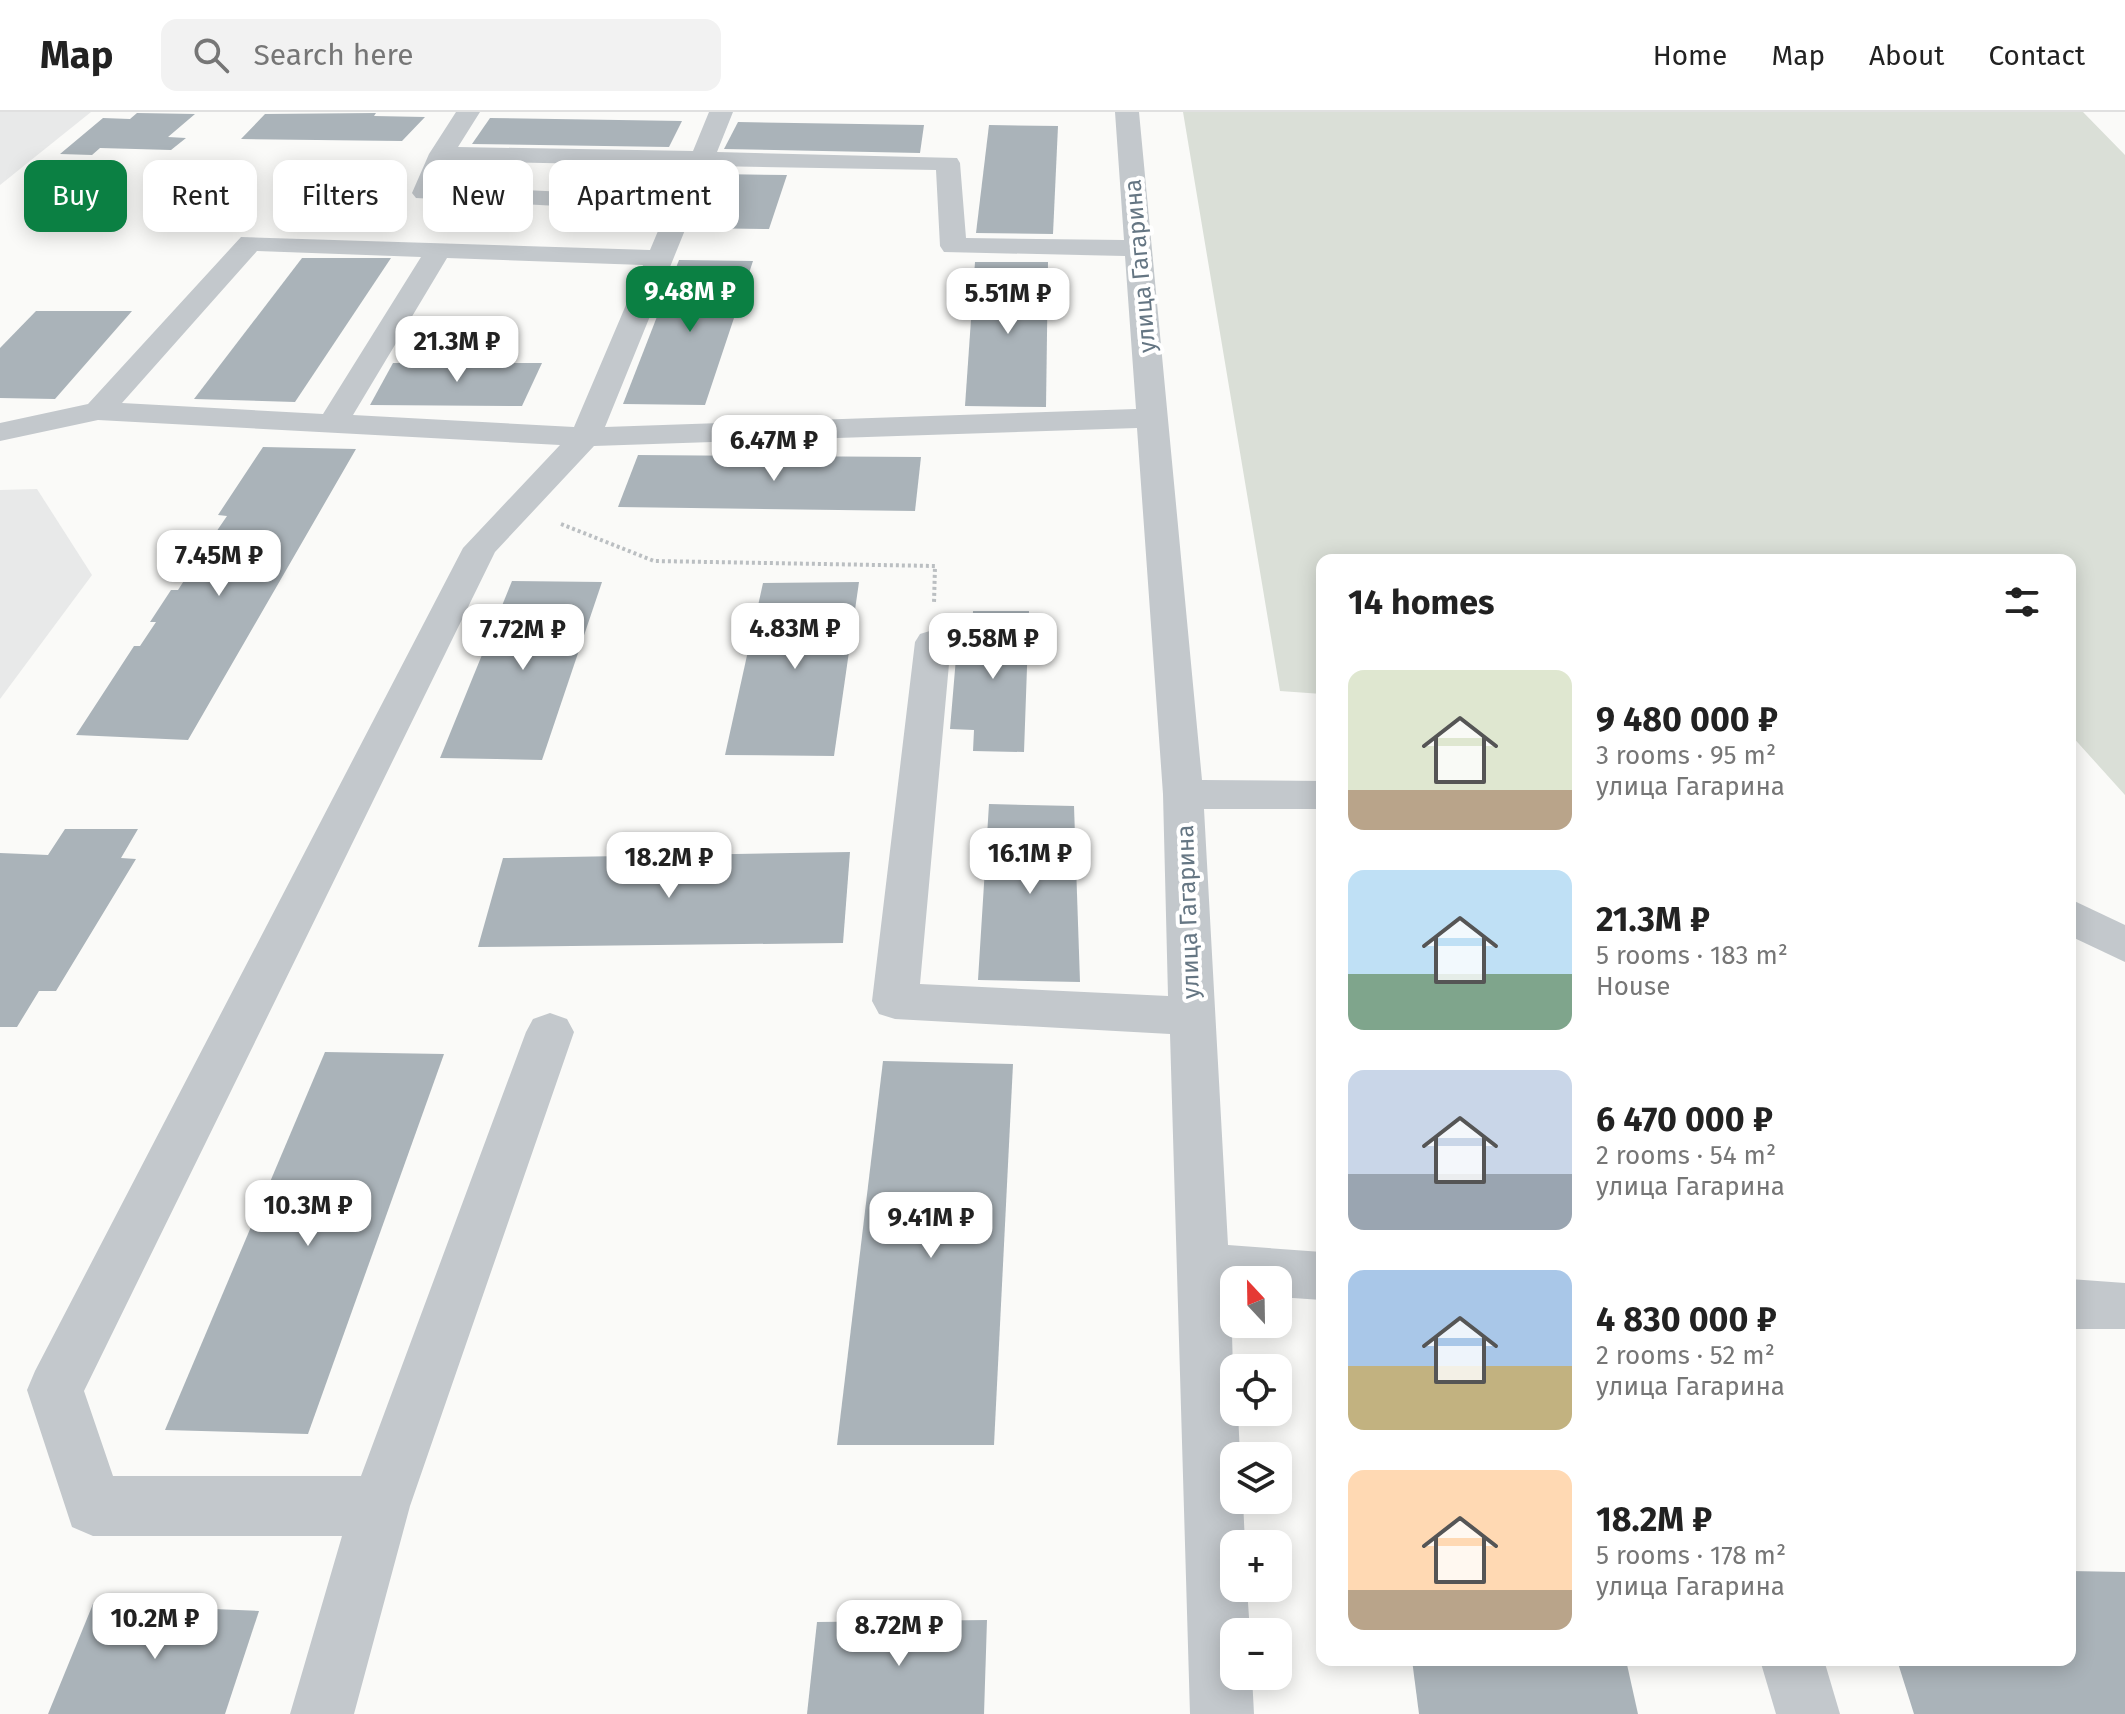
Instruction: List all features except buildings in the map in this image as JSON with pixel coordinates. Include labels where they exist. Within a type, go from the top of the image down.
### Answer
[{"type":"street","points":[[468,112],[441,154],[425,193],[549,199]]},
{"type":"street","points":[[701,158],[721,112]]},
{"type":"street","name":"улица Гагарина","points":[[1127,112],[1183,794],[1222,1714]]},
{"type":"street","points":[[441,154],[948,163],[953,246],[1138,248]]},
{"type":"street","points":[[380,1506],[93,1506],[55,1390],[480,548],[585,437],[671,232]]},
{"type":"street","points":[[98,411],[250,243],[660,258]]},
{"type":"street","points":[[333,423],[439,250]]},
{"type":"street","points":[[0,432],[98,411],[585,437],[1152,418]]},
{"type":"street","points":[[933,642],[895,1001],[1192,1016]]},
{"type":"street","points":[[1183,794],[1316,795]]},
{"type":"street","points":[[2076,919],[2125,945]]},
{"type":"street","points":[[322,1714],[380,1506],[550,1032]]},
{"type":"street","points":[[1203,1268],[1316,1276]]},
{"type":"street","points":[[1794,1666],[1808,1714]]},
{"type":"path","points":[[519,507],[654,561],[935,566],[933,642]]},
{"type":"shaded area","points":[[0,112],[91,112],[31,160],[24,160],[24,166],[0,185]]},
{"type":"shaded area","points":[[1183,112],[2083,112],[2125,155],[2125,795],[2076,741],[2076,554],[1316,554],[1316,694],[1280,691]]},
{"type":"shaded area","points":[[37,489],[92,575],[0,699],[0,490]]}]
